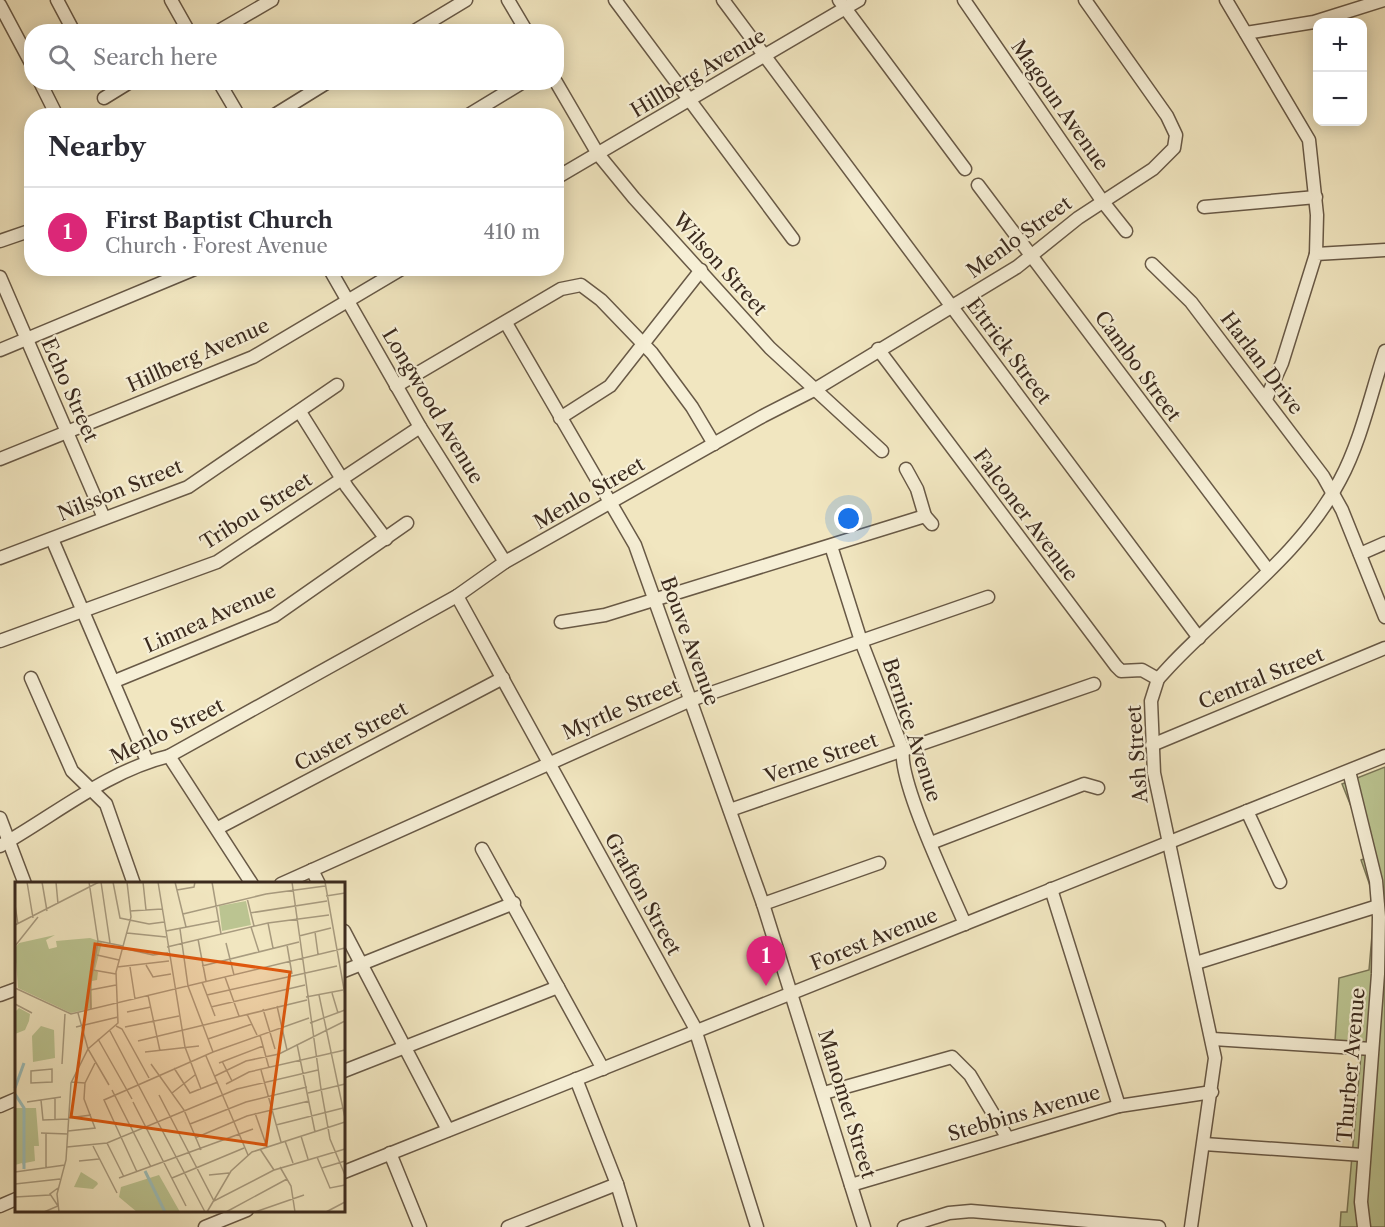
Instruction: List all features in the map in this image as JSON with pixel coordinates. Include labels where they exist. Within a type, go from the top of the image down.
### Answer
[{"type":"street","points":[[57,0],[70,24]]},
{"type":"street","points":[[171,0],[184,24]]},
{"type":"street","points":[[231,24],[272,0]]},
{"type":"street","points":[[426,24],[466,0]]},
{"type":"street","points":[[508,0],[522,24]]},
{"type":"street","points":[[615,0],[792,239]]},
{"type":"street","name":"Ettrick Street","points":[[723,0],[1199,638]]},
{"type":"street","name":"Hillberg Avenue","points":[[564,173],[764,56],[842,4],[859,0]]},
{"type":"street","name":"Magoun Avenue","points":[[964,0],[1103,202],[1126,231]]},
{"type":"street","name":"Menlo Street","points":[[4,843],[90,791],[147,761],[169,756],[457,596],[505,562],[814,390],[1032,257],[1066,227],[1153,169],[1171,153],[1175,143],[1175,132],[1167,116],[1085,0]]},
{"type":"street","points":[[1226,0],[1306,133],[1313,161],[1316,197],[1316,254],[1282,363],[1266,399]]},
{"type":"street","points":[[1246,33],[1314,22],[1384,0]]},
{"type":"street","points":[[842,4],[965,169]]},
{"type":"street","points":[[0,5],[24,50]]},
{"type":"street","points":[[44,90],[53,108]]},
{"type":"street","points":[[104,98],[117,90]]},
{"type":"street","points":[[224,90],[234,108]]},
{"type":"street","points":[[286,108],[315,90]]},
{"type":"street","points":[[480,108],[510,90]]},
{"type":"street","name":"Wilson Street","points":[[561,90],[598,154],[634,198],[702,270],[748,324],[814,390],[882,451]]},
{"type":"street","name":"Cambo Street","points":[[978,185],[1191,471],[1268,570]]},
{"type":"street","points":[[1204,207],[1316,197]]},
{"type":"street","points":[[0,242],[24,233]]},
{"type":"street","points":[[1316,254],[1385,250]]},
{"type":"street","name":"Harlan Drive","points":[[1152,264],[1191,302],[1334,492],[1385,617]]},
{"type":"street","points":[[560,418],[610,386],[702,270]]},
{"type":"street","points":[[0,350],[178,276]]},
{"type":"street","name":"Longwood Avenue","points":[[334,276],[420,427],[505,562]]},
{"type":"street","name":"Hillberg Avenue","points":[[0,459],[253,357],[390,276]]},
{"type":"street","name":"Echo Street","points":[[0,277],[104,518]]},
{"type":"street","points":[[396,386],[561,290],[581,285],[601,300],[643,342],[685,396],[714,444]]},
{"type":"street","name":"Bouve Avenue","points":[[506,323],[635,545],[763,904],[792,993]]},
{"type":"street","name":"Falconer Avenue","points":[[878,349],[1116,666],[1121,671],[1142,670],[1158,679]]},
{"type":"street","name":"Ash Street","points":[[1191,1227],[1212,1092],[1215,1058],[1213,1039],[1167,844],[1156,787],[1151,701],[1158,679],[1308,528],[1334,492],[1347,464],[1385,351]]},
{"type":"street","name":"Nilsson Street","points":[[0,558],[188,487],[337,385]]},
{"type":"street","points":[[300,412],[342,479],[386,539]]},
{"type":"street","name":"Tribou Street","points":[[0,641],[217,562],[420,427]]},
{"type":"street","points":[[561,622],[605,615],[831,546],[929,520],[917,489],[906,469]]},
{"type":"street","name":"Linnea Avenue","points":[[115,681],[274,616],[407,523]]},
{"type":"street","points":[[52,539],[81,610],[115,681],[147,761]]},
{"type":"street","points":[[1359,554],[1385,543]]},
{"type":"street","name":"Bernice Avenue","points":[[831,546],[861,641],[903,750],[903,764],[931,843],[965,924]]},
{"type":"street","name":"Grafton Street","points":[[457,596],[696,1032],[757,1227]]},
{"type":"street","name":"Myrtle Street","points":[[285,882],[691,700],[988,597]]},
{"type":"street","name":"Central Street","points":[[1152,745],[1385,648]]},
{"type":"street","points":[[31,678],[72,771],[90,791],[106,804],[133,882]]},
{"type":"street","name":"Custer Street","points":[[218,828],[503,678]]},
{"type":"street","name":"Verne Street","points":[[730,810],[1094,684]]},
{"type":"street","points":[[169,756],[218,828],[251,882]]},
{"type":"street","name":"Forest Avenue","points":[[345,1172],[1385,756]]},
{"type":"street","name":"Thurber Avenue","points":[[1349,771],[1376,881],[1378,906],[1378,974],[1360,1202],[1364,1227]]},
{"type":"street","points":[[931,843],[1084,784],[1098,788]]},
{"type":"street","points":[[1247,811],[1280,882]]},
{"type":"street","points":[[0,818],[4,843],[24,882]]},
{"type":"street","points":[[482,849],[514,903],[603,1069]]},
{"type":"street","points":[[763,904],[879,864]]},
{"type":"street","points":[[312,870],[318,882]]},
{"type":"street","points":[[1051,889],[1119,1106]]},
{"type":"street","points":[[345,971],[514,903]]},
{"type":"street","points":[[1196,963],[1378,906]]},
{"type":"street","points":[[345,933],[448,1130]]},
{"type":"street","points":[[345,1071],[558,987]]},
{"type":"street","points":[[0,995],[15,989]]},
{"type":"street","name":"Manomet Street","points":[[792,993],[864,1227]]},
{"type":"street","points":[[1213,1039],[1372,1049]]},
{"type":"street","points":[[824,1093],[952,1057],[970,1075],[1007,1137]]},
{"type":"street","points":[[576,1079],[617,1184],[630,1227]]},
{"type":"street","name":"Stebbins Avenue","points":[[851,1185],[1007,1137],[1119,1106],[1212,1092]]},
{"type":"street","points":[[0,1106],[15,1100]]},
{"type":"street","points":[[1204,1144],[1363,1155]]},
{"type":"street","points":[[390,1153],[420,1227]]},
{"type":"street","points":[[508,1227],[527,1224],[617,1184]]},
{"type":"street","points":[[0,1206],[15,1199]]},
{"type":"street","points":[[904,1227],[949,1214],[971,1211],[1159,1227]]},
{"type":"street","points":[[205,1227],[241,1212]]},
{"type":"green space","points":[[1385,767],[1385,1227],[1340,1227],[1341,1212],[1347,1212],[1362,1044],[1335,1041],[1339,978],[1369,970],[1375,900],[1361,860],[1371,856],[1342,784]]},
{"type":"place","name":"First Baptist Church","points":[[766,986]]}]
